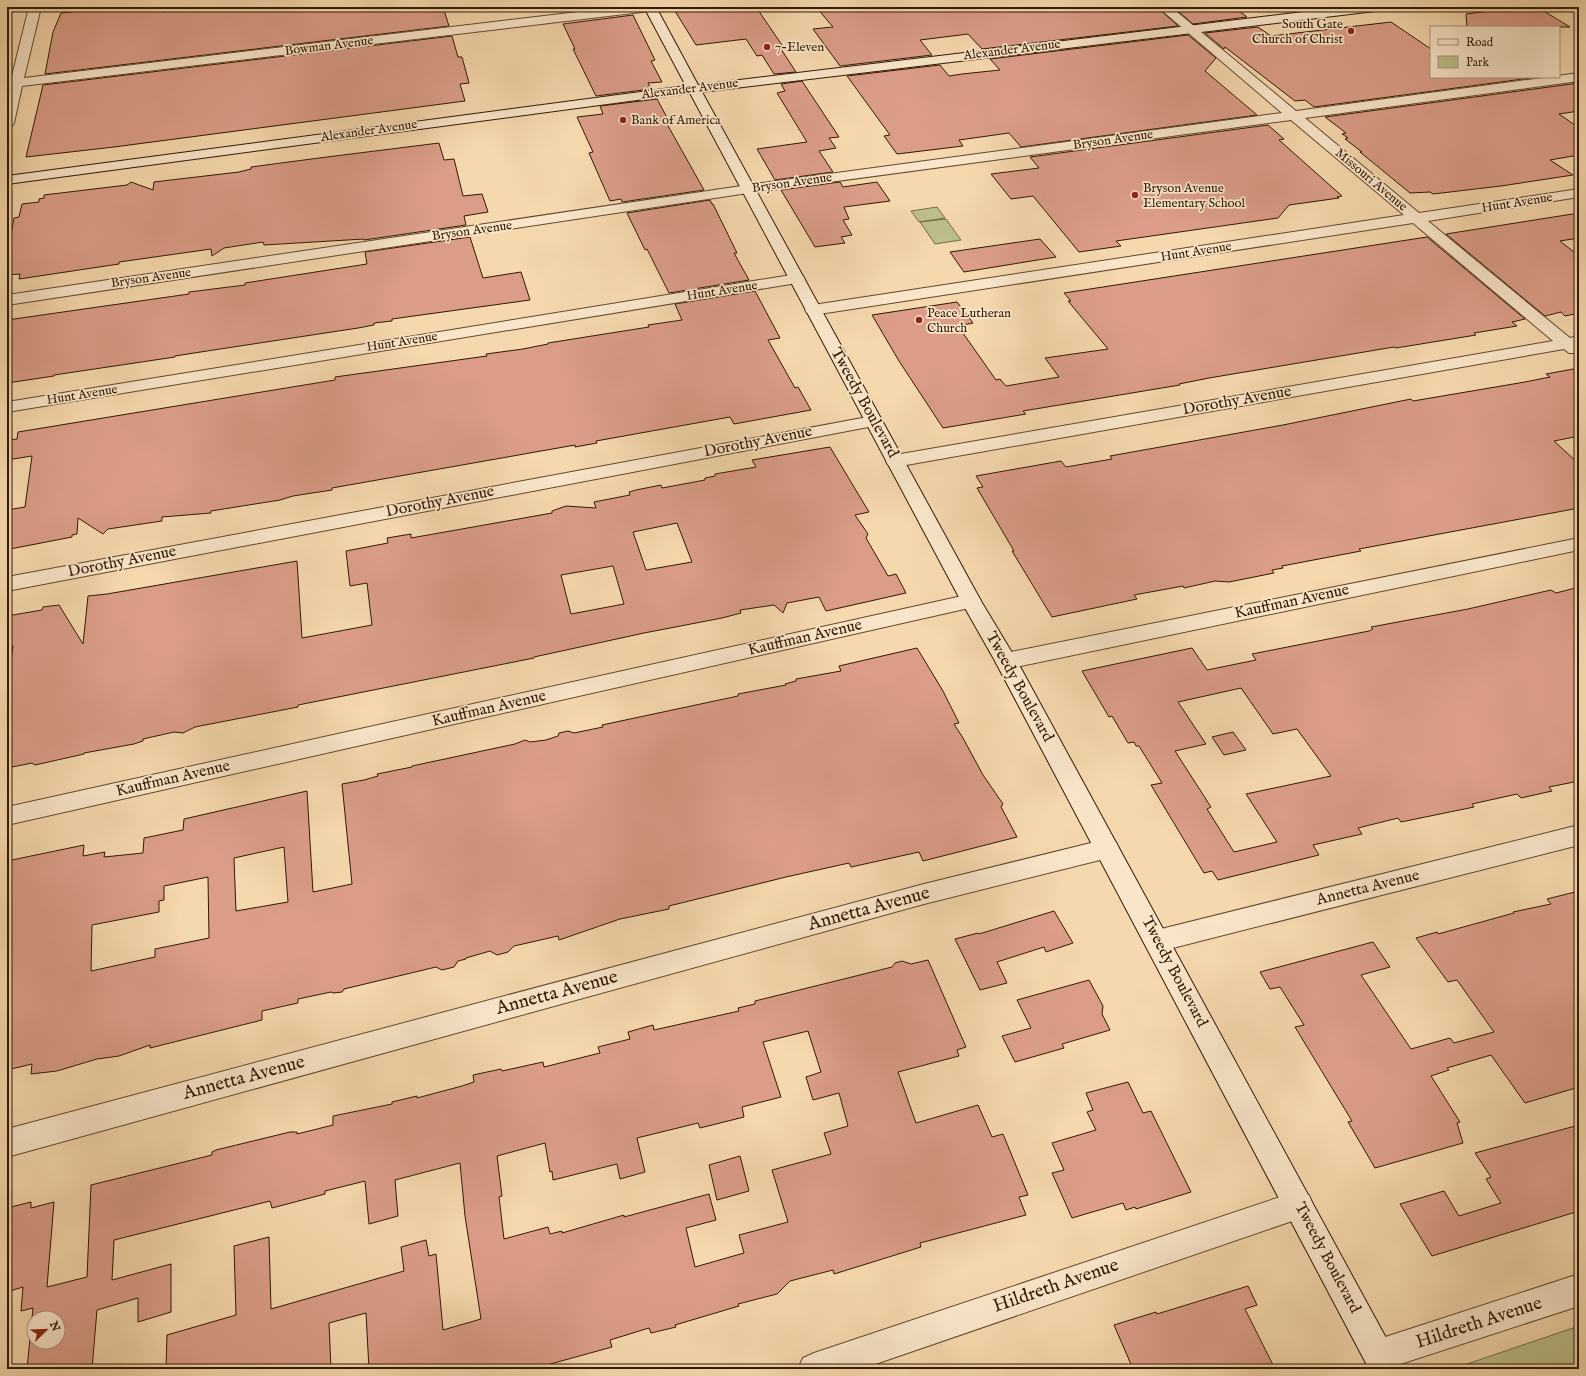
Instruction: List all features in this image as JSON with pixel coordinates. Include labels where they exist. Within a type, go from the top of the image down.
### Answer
[{"type":"street","points":[[7,8],[20,7]]},
{"type":"street","points":[[7,123],[12,83],[35,7]]},
{"type":"street","name":"Bowman Avenue","points":[[12,83],[650,7]]},
{"type":"street","name":"Tweedy Boulevard","points":[[650,7],[873,421],[971,601],[1006,661],[1382,1362]]},
{"type":"street","name":"Missouri Avenue","points":[[1164,7],[1416,218],[1575,346]]},
{"type":"street","name":"Alexander Avenue","points":[[7,180],[694,88],[1375,7]]},
{"type":"street","name":"Bryson Avenue","points":[[7,300],[748,189],[1579,77]]},
{"type":"street","name":"Hunt Avenue","points":[[814,310],[1579,193]]},
{"type":"street","name":"Hunt Avenue","points":[[7,407],[797,279]]},
{"type":"street","name":"Dorothy Avenue","points":[[895,461],[1575,346]]},
{"type":"street","name":"Dorothy Avenue","points":[[7,584],[873,421]]},
{"type":"street","name":"Kauffman Avenue","points":[[1006,661],[1579,544]]},
{"type":"street","name":"Kauffman Avenue","points":[[7,816],[971,601]]},
{"type":"street","name":"Annetta Avenue","points":[[1157,941],[1579,835]]},
{"type":"street","name":"Annetta Avenue","points":[[7,1143],[909,898],[1107,849]]},
{"type":"street","name":"Hildreth Avenue","points":[[814,1369],[1298,1205]]},
{"type":"street","name":"Hildreth Avenue","points":[[1382,1362],[1579,1290]]},
{"type":"green space","points":[[937,207],[945,218],[919,222],[911,211]]},
{"type":"green space","points":[[946,219],[961,240],[935,244],[920,222]]},
{"type":"green space","points":[[1579,1326],[1579,1369],[1463,1369],[1464,1365]]},
{"type":"building","points":[[118,7],[162,7],[162,12],[209,7],[443,7],[449,26],[45,74],[53,32],[61,13]]},
{"type":"building","points":[[711,7],[756,7],[784,48],[781,49],[796,72],[774,74],[762,55],[757,56],[746,39],[696,45],[675,11]]},
{"type":"building","points":[[816,7],[1157,7],[1178,26],[982,49],[968,34],[920,40],[932,55],[840,66],[813,29],[833,27]]},
{"type":"building","points":[[1173,7],[1234,7],[1247,17],[1193,24]]},
{"type":"building","points":[[1523,7],[1537,7],[1570,27],[1467,26],[1466,14]]},
{"type":"building","points":[[633,15],[655,60],[651,61],[662,82],[648,83],[651,89],[596,96],[573,49],[575,49],[563,24]]},
{"type":"building","points":[[1391,22],[1430,48],[1430,78],[1531,78],[1314,107],[1305,100],[1295,101],[1225,47],[1224,49],[1205,33],[1258,27],[1271,36]]},
{"type":"building","points":[[1188,35],[1216,58],[1205,71],[1257,115],[1021,147],[1009,133],[959,140],[963,146],[897,154],[884,136],[890,135],[847,76],[940,65],[949,76],[1000,70],[990,59]]},
{"type":"building","points":[[452,36],[458,57],[462,57],[469,83],[460,84],[465,101],[114,147],[26,157],[43,85]]},
{"type":"building","points":[[802,81],[839,137],[829,138],[836,148],[819,151],[833,172],[775,180],[757,149],[807,142],[777,93],[785,91],[781,84]]},
{"type":"building","points":[[1579,83],[1579,111],[1559,114],[1579,128],[1579,155],[1550,160],[1573,175],[1501,186],[1433,194],[1430,192],[1410,193],[1345,139],[1348,138],[1342,134],[1346,133],[1325,117]]},
{"type":"building","points":[[657,99],[670,123],[667,124],[704,190],[622,202],[621,199],[610,201],[589,153],[593,152],[577,117],[603,114],[600,106]]},
{"type":"building","points":[[1268,125],[1284,139],[1279,140],[1342,196],[1337,197],[1339,198],[1289,205],[1278,218],[1116,241],[1121,246],[1079,252],[1033,196],[1011,199],[991,174],[1039,168],[1030,157]]},
{"type":"building","points":[[439,143],[444,160],[454,159],[463,196],[482,194],[488,212],[464,216],[466,225],[364,240],[264,245],[263,242],[224,248],[212,256],[211,249],[119,262],[119,264],[19,279],[20,274],[7,275],[7,256],[14,218],[19,217],[22,204],[39,202],[39,199],[44,198],[44,195],[127,185],[131,182],[153,190],[154,182],[239,172],[251,169],[251,167]]},
{"type":"building","points":[[840,182],[843,187],[877,182],[890,201],[844,207],[849,219],[843,220],[852,235],[841,237],[845,243],[815,247],[781,190]]},
{"type":"building","points":[[710,200],[737,253],[734,253],[749,280],[669,293],[647,249],[645,250],[627,213]]},
{"type":"building","points":[[1579,213],[1579,238],[1560,241],[1579,256],[1579,313],[1565,316],[1561,312],[1545,316],[1446,234]]},
{"type":"building","points":[[470,237],[483,278],[521,272],[530,300],[392,319],[392,321],[374,323],[374,325],[358,328],[7,383],[7,320],[189,294],[189,292],[245,285],[245,283],[367,264],[365,252]]},
{"type":"building","points":[[1427,237],[1525,319],[1512,322],[1517,326],[1474,333],[1476,335],[1209,378],[1179,384],[1180,385],[1023,411],[1026,414],[943,428],[899,361],[872,315],[957,302],[973,323],[958,326],[996,380],[1000,379],[1006,386],[1059,377],[1045,358],[1108,349],[1068,301],[1071,301],[1064,293]]},
{"type":"building","points":[[1040,239],[1056,257],[964,272],[950,252]]},
{"type":"building","points":[[755,291],[780,338],[768,340],[795,388],[798,387],[811,410],[734,424],[730,417],[596,441],[597,443],[575,447],[575,445],[332,488],[332,490],[293,496],[280,500],[211,511],[211,513],[162,517],[162,521],[108,529],[103,534],[78,518],[77,534],[72,535],[72,537],[10,549],[11,547],[7,547],[7,510],[25,507],[32,456],[7,460],[7,440],[17,439],[18,432],[335,380],[335,377],[487,356],[486,354],[649,327],[648,325],[682,320],[675,304]]},
{"type":"building","points":[[1579,368],[1579,436],[1554,441],[1579,464],[1579,508],[1359,549],[1361,551],[1282,566],[1283,568],[1272,570],[1274,573],[1229,582],[1215,581],[1184,588],[1183,586],[1134,595],[1137,599],[1052,617],[1012,551],[1014,551],[977,488],[983,487],[976,476],[1061,461],[1066,467],[1112,459],[1110,456],[1283,425],[1411,399],[1413,401],[1525,382],[1550,377],[1546,374]]},
{"type":"building","points":[[830,447],[869,512],[855,515],[868,534],[866,538],[888,576],[896,574],[906,593],[826,611],[819,597],[787,603],[783,613],[774,605],[740,610],[741,613],[722,618],[644,633],[534,658],[298,705],[298,707],[195,727],[183,733],[174,732],[143,739],[143,741],[134,744],[84,753],[35,765],[32,763],[7,768],[7,691],[13,646],[7,647],[7,616],[42,610],[43,607],[59,605],[83,644],[88,596],[297,561],[302,638],[372,625],[367,583],[350,586],[346,551],[388,543],[387,538],[411,534],[411,538],[552,513],[552,511],[566,506],[596,508],[594,502],[630,495],[629,492],[636,490],[661,485],[662,488],[705,480],[705,478],[715,476],[715,474],[756,467],[752,460]],"holes":[[[677,523],[692,562],[646,570],[633,532]],[[613,566],[624,604],[571,614],[561,575]]]},
{"type":"building","points":[[1579,587],[1579,781],[1549,787],[1552,791],[1521,798],[1517,794],[1472,804],[1474,807],[1401,822],[1398,818],[1358,828],[1362,834],[1313,845],[1319,855],[1218,880],[1212,871],[1204,873],[1151,785],[1162,783],[1139,746],[1136,746],[1134,742],[1128,743],[1112,716],[1109,717],[1082,671],[1192,648],[1207,670],[1256,660],[1252,654],[1369,631],[1373,629],[1371,627],[1468,609],[1551,590],[1556,593]],"holes":[[[1241,688],[1273,734],[1297,729],[1331,776],[1246,794],[1277,842],[1234,852],[1207,809],[1211,807],[1175,751],[1206,744],[1178,702]]]},
{"type":"building","points":[[917,648],[943,691],[959,723],[954,724],[983,775],[1003,804],[1001,807],[1017,837],[923,861],[919,852],[851,867],[849,863],[786,877],[669,906],[669,909],[620,919],[559,940],[558,936],[514,946],[508,952],[497,955],[490,951],[458,961],[454,967],[442,970],[436,967],[344,989],[342,992],[331,992],[298,999],[298,1003],[262,1011],[262,1020],[150,1048],[150,1045],[119,1056],[97,1059],[57,1071],[31,1074],[32,1064],[7,1070],[7,861],[84,845],[83,856],[105,852],[104,857],[143,853],[144,838],[183,830],[184,819],[307,791],[313,892],[352,884],[342,784],[378,776],[377,774],[515,744],[525,740],[530,742],[546,740],[558,736],[559,733],[568,731],[574,733],[603,727],[602,725],[738,696],[738,694],[786,685],[785,684],[796,681],[796,679],[841,671],[839,666]],"holes":[[[284,847],[288,902],[236,911],[234,858]],[[208,877],[209,938],[155,949],[155,957],[91,971],[92,925],[159,912],[159,901],[164,900],[164,886]]]},
{"type":"building","points":[[1233,732],[1246,750],[1224,755],[1212,737]]},
{"type":"building","points":[[1579,891],[1579,1087],[1525,1103],[1491,1055],[1447,1068],[1449,1070],[1431,1076],[1460,1122],[1457,1123],[1463,1143],[1375,1168],[1348,1122],[1352,1121],[1295,1027],[1304,1025],[1280,987],[1270,989],[1260,972],[1373,942],[1390,967],[1361,975],[1411,1049],[1450,1038],[1454,1043],[1494,1032],[1457,980],[1448,982],[1416,938],[1437,932],[1438,934],[1514,913],[1513,912],[1551,904],[1547,899]]},
{"type":"building","points":[[1054,911],[1073,943],[1046,952],[1044,947],[997,962],[1007,983],[980,990],[955,939],[979,934]]},
{"type":"building","points":[[928,960],[966,1047],[957,1050],[959,1056],[898,1072],[916,1123],[978,1105],[992,1137],[1003,1134],[1028,1195],[1019,1197],[1026,1215],[920,1243],[921,1247],[834,1274],[833,1270],[790,1281],[777,1294],[738,1304],[739,1306],[675,1325],[676,1327],[651,1333],[649,1328],[610,1340],[612,1347],[543,1366],[544,1369],[369,1369],[366,1313],[329,1323],[331,1369],[166,1369],[167,1335],[236,1315],[234,1246],[269,1237],[271,1309],[404,1271],[401,1247],[426,1240],[429,1256],[436,1254],[443,1330],[481,1319],[465,1216],[460,1163],[395,1180],[398,1216],[369,1224],[365,1181],[325,1191],[325,1194],[272,1208],[270,1201],[114,1240],[112,1280],[171,1264],[171,1312],[138,1322],[138,1298],[97,1310],[92,1369],[27,1369],[29,1350],[66,1350],[66,1310],[33,1310],[33,1308],[21,1311],[23,1287],[7,1292],[7,1208],[31,1202],[31,1208],[54,1202],[47,1287],[87,1277],[91,1185],[212,1155],[212,1152],[216,1150],[290,1132],[297,1132],[297,1134],[333,1125],[333,1116],[392,1104],[392,1102],[417,1096],[417,1098],[462,1086],[474,1082],[473,1075],[501,1069],[502,1071],[543,1062],[544,1067],[600,1053],[598,1047],[630,1039],[628,1032],[653,1025],[654,1030],[739,1011],[738,1008],[755,1004],[755,1001],[892,967],[895,963],[902,961],[911,964]],"holes":[[[808,1031],[821,1072],[806,1077],[813,1100],[839,1093],[848,1126],[824,1133],[831,1154],[772,1170],[788,1222],[739,1235],[744,1253],[695,1267],[686,1228],[716,1220],[709,1194],[624,1217],[624,1215],[562,1233],[562,1231],[550,1234],[548,1227],[504,1239],[499,1197],[502,1196],[497,1156],[545,1143],[550,1172],[552,1171],[553,1180],[617,1164],[620,1179],[645,1172],[637,1138],[698,1123],[700,1128],[744,1117],[742,1107],[781,1097],[763,1042]]]},
{"type":"building","points":[[1089,980],[1103,1006],[1102,1014],[1110,1030],[1062,1044],[1064,1048],[1015,1062],[1002,1036],[1031,1028],[1017,1000]]},
{"type":"building","points":[[1128,1082],[1143,1113],[1151,1111],[1191,1192],[1136,1209],[1135,1207],[1126,1210],[1123,1203],[1072,1218],[1052,1173],[1064,1170],[1052,1143],[1096,1130],[1087,1112],[1093,1110],[1086,1093]]},
{"type":"building","points":[[1579,1125],[1579,1211],[1432,1256],[1400,1204],[1444,1191],[1459,1216],[1501,1203],[1486,1179],[1491,1177],[1475,1153]]},
{"type":"building","points":[[740,1156],[749,1191],[717,1200],[709,1165]]},
{"type":"building","points":[[1248,1286],[1257,1305],[1245,1309],[1275,1369],[1133,1369],[1114,1325],[1156,1312],[1157,1314]]},
{"type":"place","name":"South Gate Church of Christ","points":[[1351,31]]},
{"type":"place","name":"7-Eleven","points":[[767,47]]},
{"type":"place","name":"Bank of America","points":[[623,120]]},
{"type":"place","name":"Bryson Avenue Elementary School","points":[[1135,195]]},
{"type":"place","name":"Peace Lutheran Church","points":[[919,320]]}]
